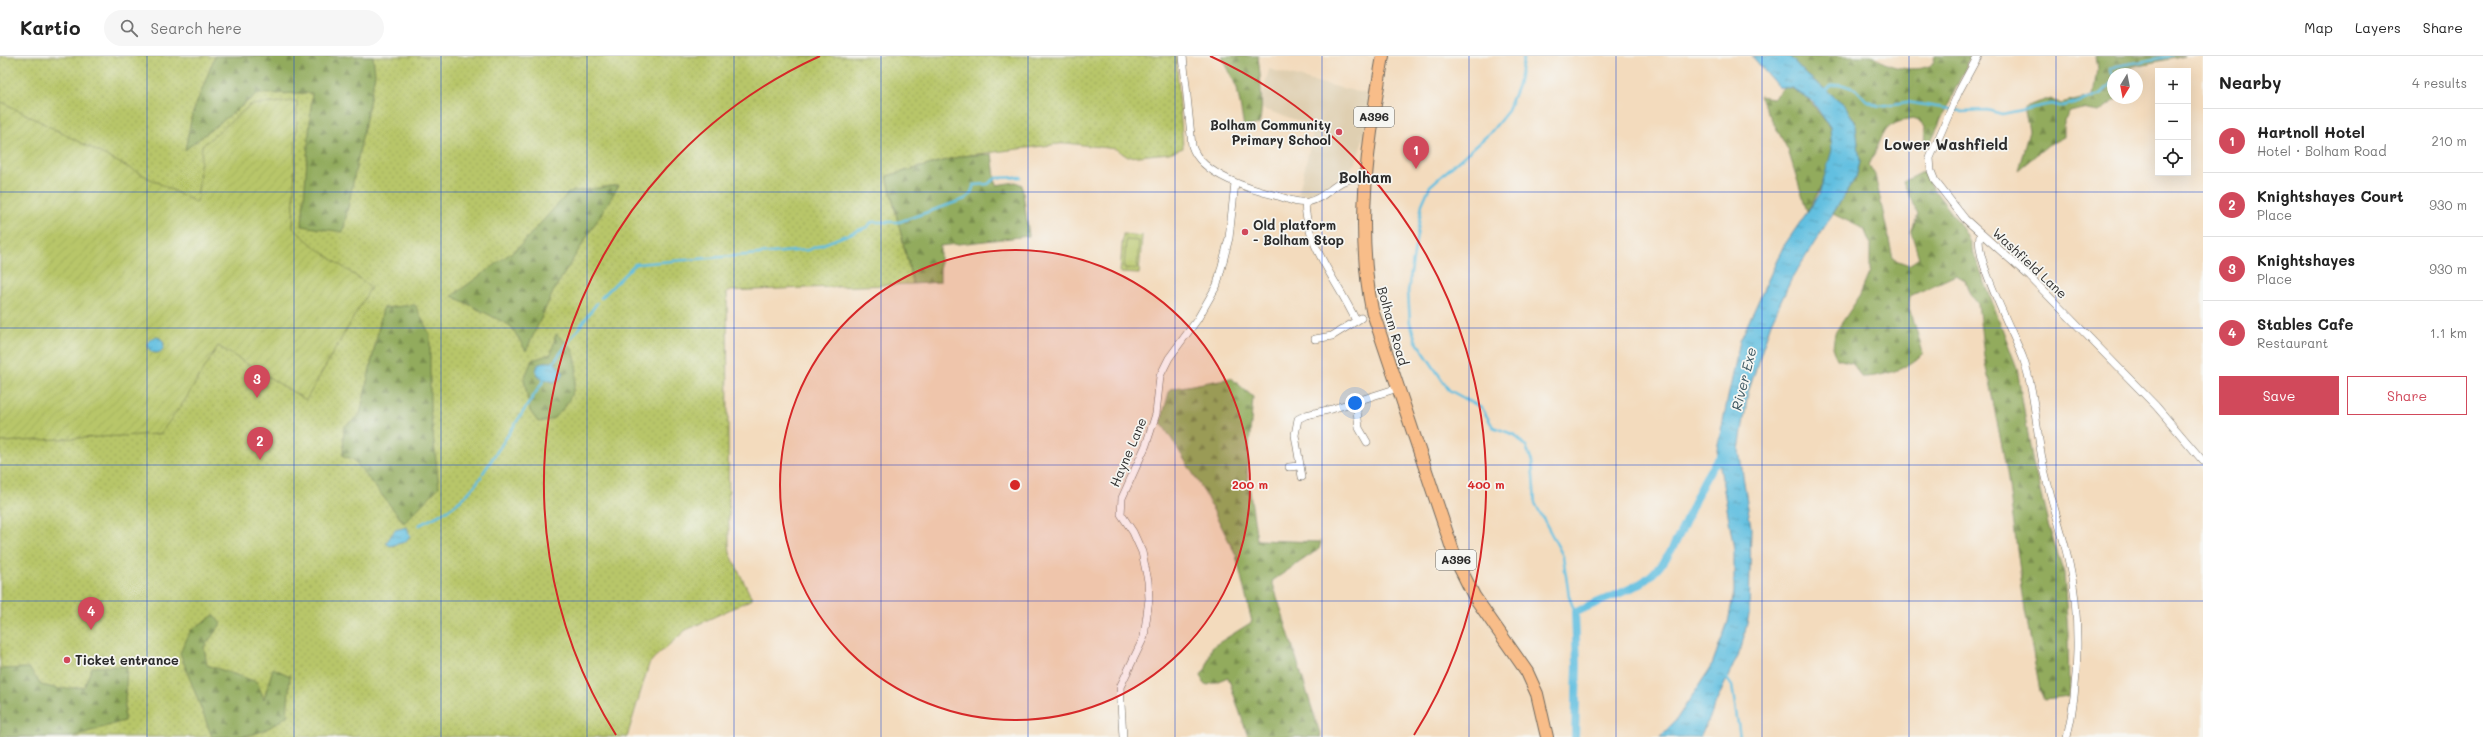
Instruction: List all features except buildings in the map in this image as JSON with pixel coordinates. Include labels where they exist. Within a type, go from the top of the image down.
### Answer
[{"type":"main road","name":"Bolham Road","points":[[1383,56],[1365,178],[1362,221],[1365,271],[1374,317],[1398,388]]},
{"type":"main road","name":"A396","points":[[1398,388],[1456,560],[1474,596],[1527,672],[1537,694],[1547,737]]},
{"type":"street","points":[[1183,56],[1189,131],[1194,152],[1209,168],[1235,183],[1255,191],[1305,202],[1321,196],[1344,181],[1365,178]]},
{"type":"street","name":"Washfield Lane","points":[[1978,56],[1952,105],[1930,158],[1931,171],[1935,181],[1981,234],[2030,277],[2123,371],[2156,406],[2203,461]]},
{"type":"street","name":"Hayne Lane","points":[[1123,737],[1120,687],[1144,637],[1149,599],[1148,581],[1142,552],[1133,532],[1121,514],[1122,498],[1146,445],[1156,414],[1160,376],[1169,358],[1197,320],[1217,285],[1229,238],[1235,183]]},
{"type":"street","points":[[1305,202],[1308,231],[1325,267],[1344,294],[1358,319],[1332,336],[1315,339]]},
{"type":"street","points":[[1981,234],[1979,248],[1986,272],[2023,358],[2030,384],[2043,464],[2069,564],[2074,595],[2077,657],[2075,700],[2067,737]]},
{"type":"street","points":[[1302,477],[1294,428],[1298,420],[1306,415],[1356,402],[1398,388]]},
{"type":"street","points":[[1356,402],[1359,428],[1367,442]]},
{"type":"street","points":[[1289,467],[1299,466]]},
{"type":"shaded area","name":"Bolham Community Primary School","points":[[1269,69],[1372,95],[1363,139],[1356,162],[1348,170],[1322,188],[1306,196],[1298,195],[1315,126],[1259,108]]},
{"type":"green space","points":[[0,56],[1176,56],[1183,148],[1169,153],[1128,157],[1116,149],[1067,143],[962,156],[887,176],[913,284],[727,291],[729,544],[730,553],[752,599],[686,630],[654,658],[649,664],[627,737],[0,737]]},
{"type":"green space","points":[[215,56],[373,56],[375,74],[343,232],[302,226],[312,93],[257,94],[185,150],[192,115]]},
{"type":"green space","points":[[1222,56],[1258,56],[1261,81],[1261,109],[1259,124],[1244,127],[1237,88]]},
{"type":"green space","points":[[1789,56],[1875,56],[1894,67],[1911,69],[1927,67],[1933,64],[1935,56],[1971,56],[1928,147],[1924,148],[1925,127],[1917,119],[1905,120],[1889,127],[1884,132],[1869,165],[1875,175],[1893,259],[1909,265],[1919,258],[1911,232],[1918,215],[1903,182],[1923,172],[1934,190],[1960,224],[1970,243],[2017,368],[2032,458],[2048,524],[2064,573],[2068,633],[2069,696],[2044,699],[2040,691],[2025,610],[2007,472],[1984,356],[1978,304],[1969,292],[1965,280],[1956,275],[1910,296],[1909,304],[1923,353],[1910,364],[1886,374],[1861,377],[1853,363],[1837,359],[1833,347],[1835,333],[1859,297],[1870,271],[1870,243],[1864,229],[1833,214],[1856,177],[1860,162],[1856,126],[1845,105],[1807,75]]},
{"type":"green space","points":[[2095,56],[2185,56],[2130,68],[2107,68],[2107,104],[2110,104],[2099,112],[2082,109],[2070,112],[2064,120],[2064,137],[2048,145],[2018,170],[2029,131],[2024,107],[2051,98],[2061,104],[2093,96],[2097,69]]},
{"type":"green space","points":[[1784,87],[1798,92],[1810,101],[1826,122],[1832,137],[1833,147],[1828,170],[1818,193],[1807,211],[1788,150],[1759,96],[1773,98]]},
{"type":"green space","points":[[0,101],[197,203],[202,146],[250,105],[297,101],[293,228],[315,247],[371,287],[306,400],[218,346],[185,400],[160,434],[0,442]]},
{"type":"green space","points":[[992,154],[996,185],[1016,182],[1022,185],[1029,236],[940,246],[940,282],[913,284],[887,176],[962,156]]},
{"type":"green space","points":[[619,185],[554,290],[526,351],[511,326],[452,296],[519,247],[569,192]]},
{"type":"green space","points":[[1123,234],[1142,236],[1139,274],[1120,273]]},
{"type":"green space","points":[[1126,240],[1139,241],[1137,269],[1124,268]]},
{"type":"green space","points":[[415,305],[430,335],[430,408],[439,487],[404,523],[353,459],[343,456],[344,427],[360,415],[383,308]]},
{"type":"green space","points":[[556,334],[572,349],[576,359],[576,378],[574,388],[566,405],[560,412],[550,420],[538,422],[530,411],[524,379],[532,360],[551,354]]},
{"type":"green space","points":[[1231,378],[1253,397],[1247,472],[1257,540],[1321,542],[1319,549],[1272,581],[1321,737],[1248,737],[1228,677],[1208,685],[1203,683],[1201,675],[1206,668],[1212,647],[1252,622],[1236,555],[1202,488],[1161,422],[1170,389]]},
{"type":"green space","points":[[214,615],[221,624],[204,647],[207,665],[257,682],[264,699],[273,668],[290,676],[287,716],[260,732],[235,737],[212,737],[180,653],[191,630]]},
{"type":"green space","points":[[127,666],[124,721],[71,737],[0,737],[0,669],[29,668],[41,685],[59,689],[84,687],[92,667]]},
{"type":"water","name":"River Exe","points":[[1752,56],[1789,56],[1807,75],[1845,105],[1856,126],[1860,162],[1856,177],[1791,280],[1771,323],[1748,393],[1739,450],[1751,527],[1749,615],[1741,649],[1700,737],[1660,737],[1676,720],[1711,667],[1728,622],[1734,592],[1734,550],[1717,449],[1740,341],[1783,247],[1819,195],[1832,150],[1830,127],[1812,101],[1792,88],[1778,87]]},
{"type":"water","points":[[156,337],[162,339],[164,345],[162,351],[156,353],[150,351],[148,345],[150,339]]},
{"type":"water","points":[[543,362],[554,362],[563,372],[561,378],[554,382],[540,378],[536,371],[538,365]]},
{"type":"water","points":[[407,527],[410,536],[405,542],[390,546],[386,543],[395,530]]},
{"type":"waterway","points":[[1524,56],[1518,85],[1507,112],[1490,133],[1430,186],[1422,204],[1408,291],[1410,323],[1416,341],[1449,390],[1482,408],[1493,427],[1515,435],[1526,447],[1532,462],[1535,503],[1563,556],[1569,596],[1575,613]]},
{"type":"waterway","points":[[2112,68],[2172,56]]},
{"type":"waterway","points":[[1825,92],[1831,86],[1840,84],[1856,89],[1866,100],[1879,106],[1907,102],[1961,111],[1987,110],[2002,114],[2051,104],[2062,107],[2101,94],[2107,88]]},
{"type":"waterway","points":[[601,298],[635,264],[808,250],[867,227],[872,222],[899,222],[965,199],[970,195],[974,185],[988,184],[996,178],[1021,177]]},
{"type":"waterway","points":[[554,362],[597,303]]},
{"type":"waterway","points":[[483,473],[544,380]]},
{"type":"waterway","points":[[1575,737],[1577,664],[1575,613],[1637,585],[1644,581],[1658,568],[1670,552],[1679,535],[1704,481],[1714,465],[1726,451]]},
{"type":"waterway","points":[[419,525],[454,506],[468,494],[481,477]]},
{"type":"waterway","points":[[1725,676],[1732,686],[1740,737]]},
{"type":"place","name":"Bolham Community Primary School","points":[[1339,132]]},
{"type":"place","name":"Hartnoll Hotel","points":[[1416,169]]},
{"type":"place","name":"Old platform - Bolham Stop","points":[[1245,232]]},
{"type":"place","name":"Knightshayes","points":[[257,398]]},
{"type":"place","name":"Knightshayes Court","points":[[260,460]]},
{"type":"place","name":"Stables Cafe","points":[[91,630]]},
{"type":"place","name":"Ticket entrance","points":[[67,660]]},
{"type":"district","name":"Lower Washfield","points":[[1946,145]]},
{"type":"district","name":"Bolham","points":[[1365,178]]}]
